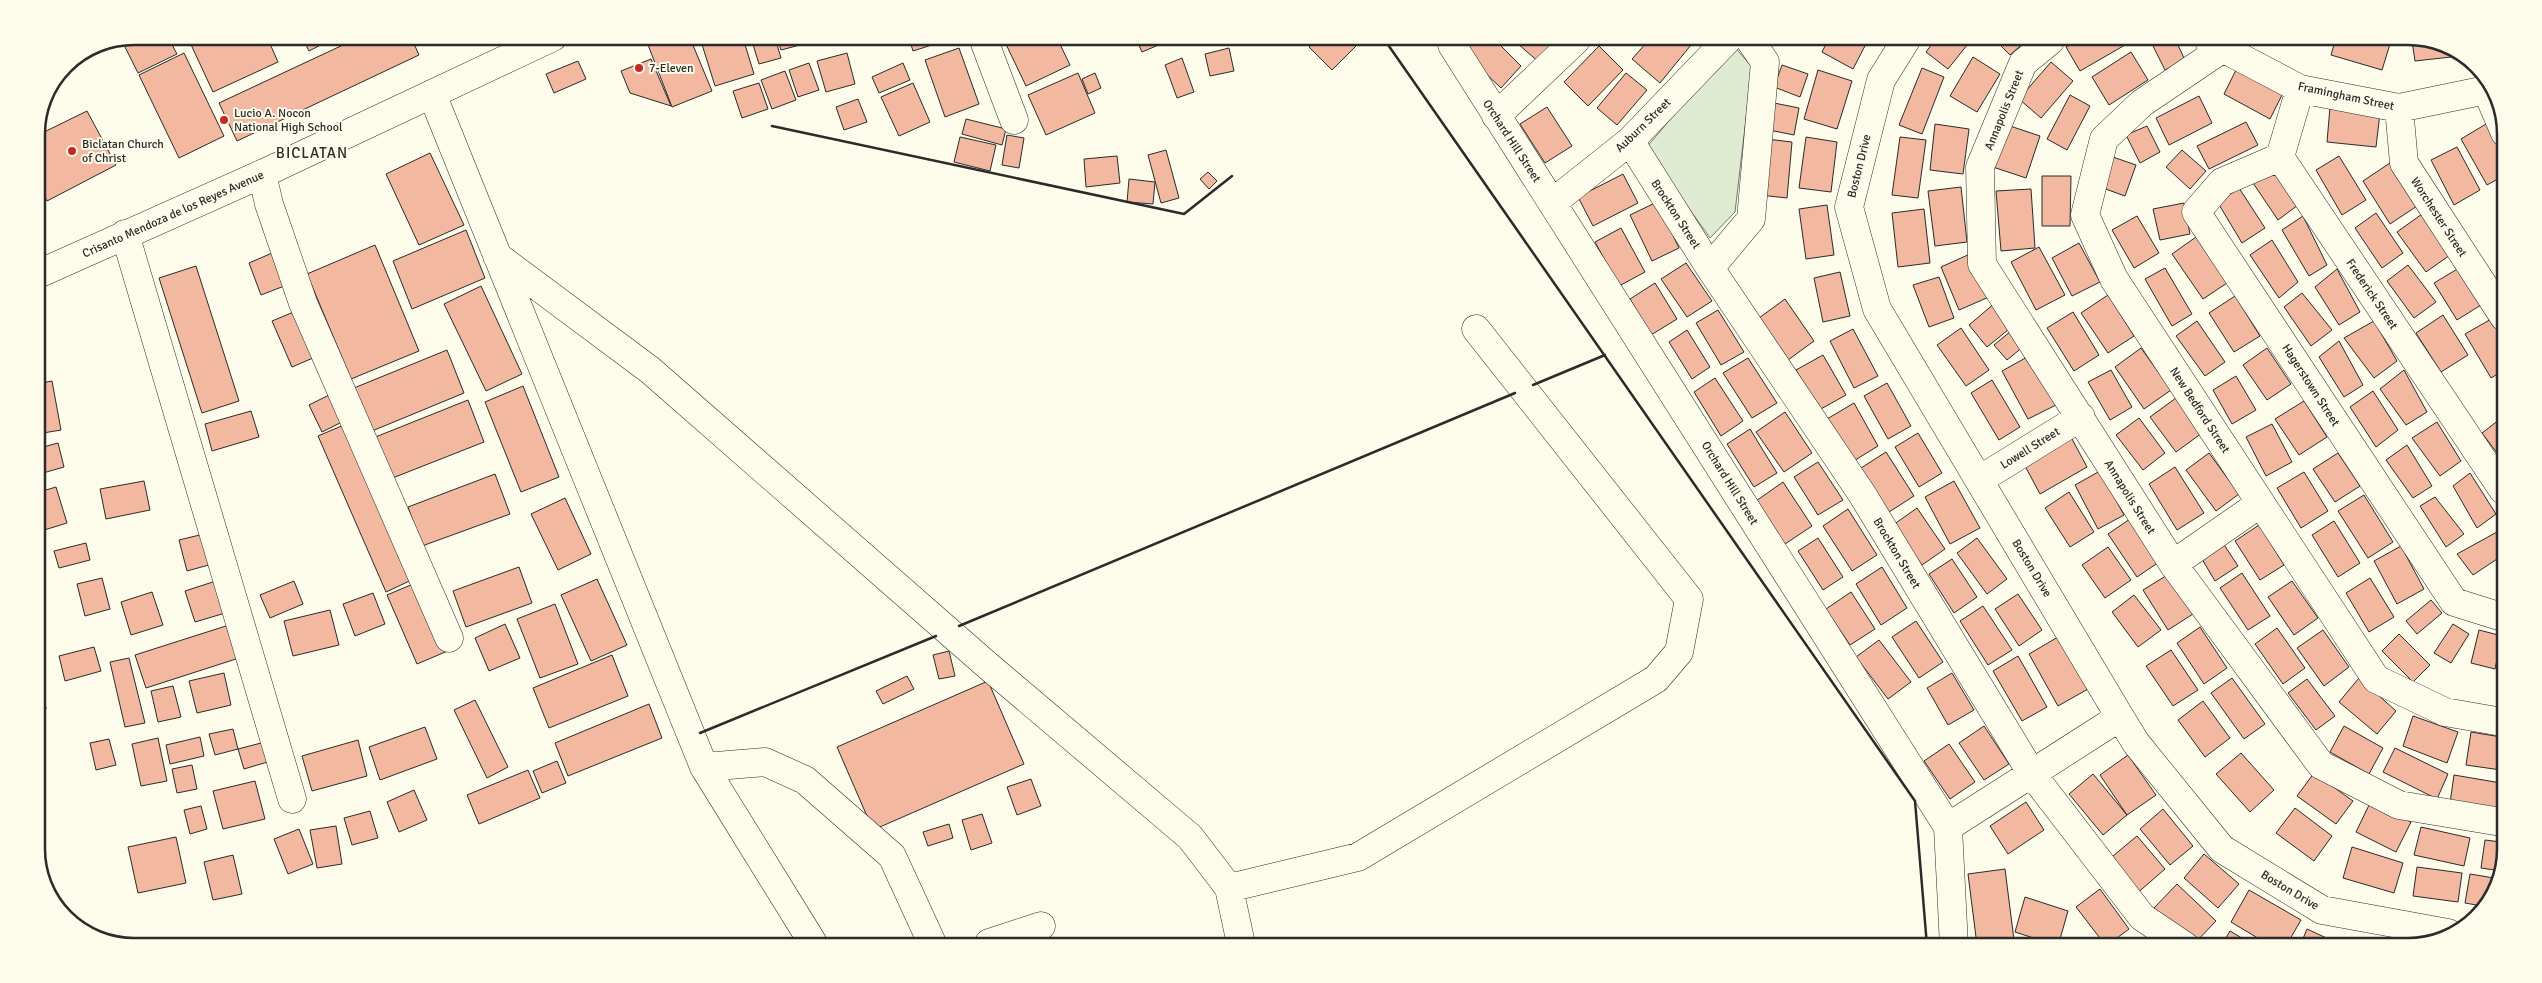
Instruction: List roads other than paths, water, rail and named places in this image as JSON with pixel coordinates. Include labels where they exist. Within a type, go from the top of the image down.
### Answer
[{"type":"street","name":"Crisanto Mendoza de los Reyes Avenue","points":[[45,271],[262,174],[536,45]]},
{"type":"street","points":[[986,45],[1014,120]]},
{"type":"street","name":"Orchard Hill Street","points":[[1452,45],[1948,826],[1954,938]]},
{"type":"street","points":[[1496,116],[1571,45]]},
{"type":"street","name":"Auburn Street","points":[[1552,203],[1630,141],[1717,45]]},
{"type":"street","points":[[1710,268],[1751,219],[1765,62],[1753,45]]},
{"type":"street","name":"Boston Drive","points":[[1903,45],[1881,80],[1849,207],[1877,309],[2120,717],[2136,743],[2222,849],[2322,910],[2440,932]]},
{"type":"street","name":"Annapolis Street","points":[[2045,45],[2023,63],[1980,167],[1982,264],[2081,416],[2173,564],[2321,765],[2399,805],[2497,821]]},
{"type":"street","name":"Framingham Street","points":[[2216,45],[2300,89],[2399,108],[2485,91]]},
{"type":"street","name":"New Bedford Street","points":[[2216,45],[2142,104],[2104,139],[2084,215],[2114,280],[2376,679],[2444,712],[2497,721]]},
{"type":"street","points":[[2280,157],[2300,89]]},
{"type":"street","points":[[432,94],[704,767],[810,938]]},
{"type":"street","name":"Worchester Street","points":[[2399,108],[2404,163],[2497,306]]},
{"type":"street","name":"Brockton Street","points":[[1630,141],[1710,268],[1862,494],[2032,774],[2142,917],[2173,938]]},
{"type":"street","name":"Frederick Street","points":[[2280,157],[2497,481]]},
{"type":"street","name":"Hagerstown Street","points":[[2280,157],[2222,182],[2196,212],[2454,602],[2497,615]]},
{"type":"street","points":[[262,174],[269,204],[303,303],[449,638]]},
{"type":"street","points":[[125,234],[292,799]]},
{"type":"street","points":[[497,256],[650,370],[987,665],[1190,837],[1229,888],[1240,938]]},
{"type":"street","points":[[1229,888],[1358,858],[1656,679],[1679,652],[1689,599],[1476,329]]},
{"type":"street","name":"Lowell Street","points":[[1980,480],[2081,416]]},
{"type":"street","points":[[2173,564],[2261,503]]},
{"type":"street","points":[[1948,826],[2120,717]]},
{"type":"street","points":[[704,767],[764,762],[806,780],[892,856],[930,938]]},
{"type":"street","points":[[1006,938],[1041,926]]},
{"type":"place","name":"7-Eleven","points":[[639,68]]},
{"type":"place","name":"Lucio A. Nocon National High School","points":[[224,120]]},
{"type":"place","name":"Biclatan Church of Christ","points":[[72,151]]},
{"type":"district","name":"BICLATAN","points":[[312,153]]}]
